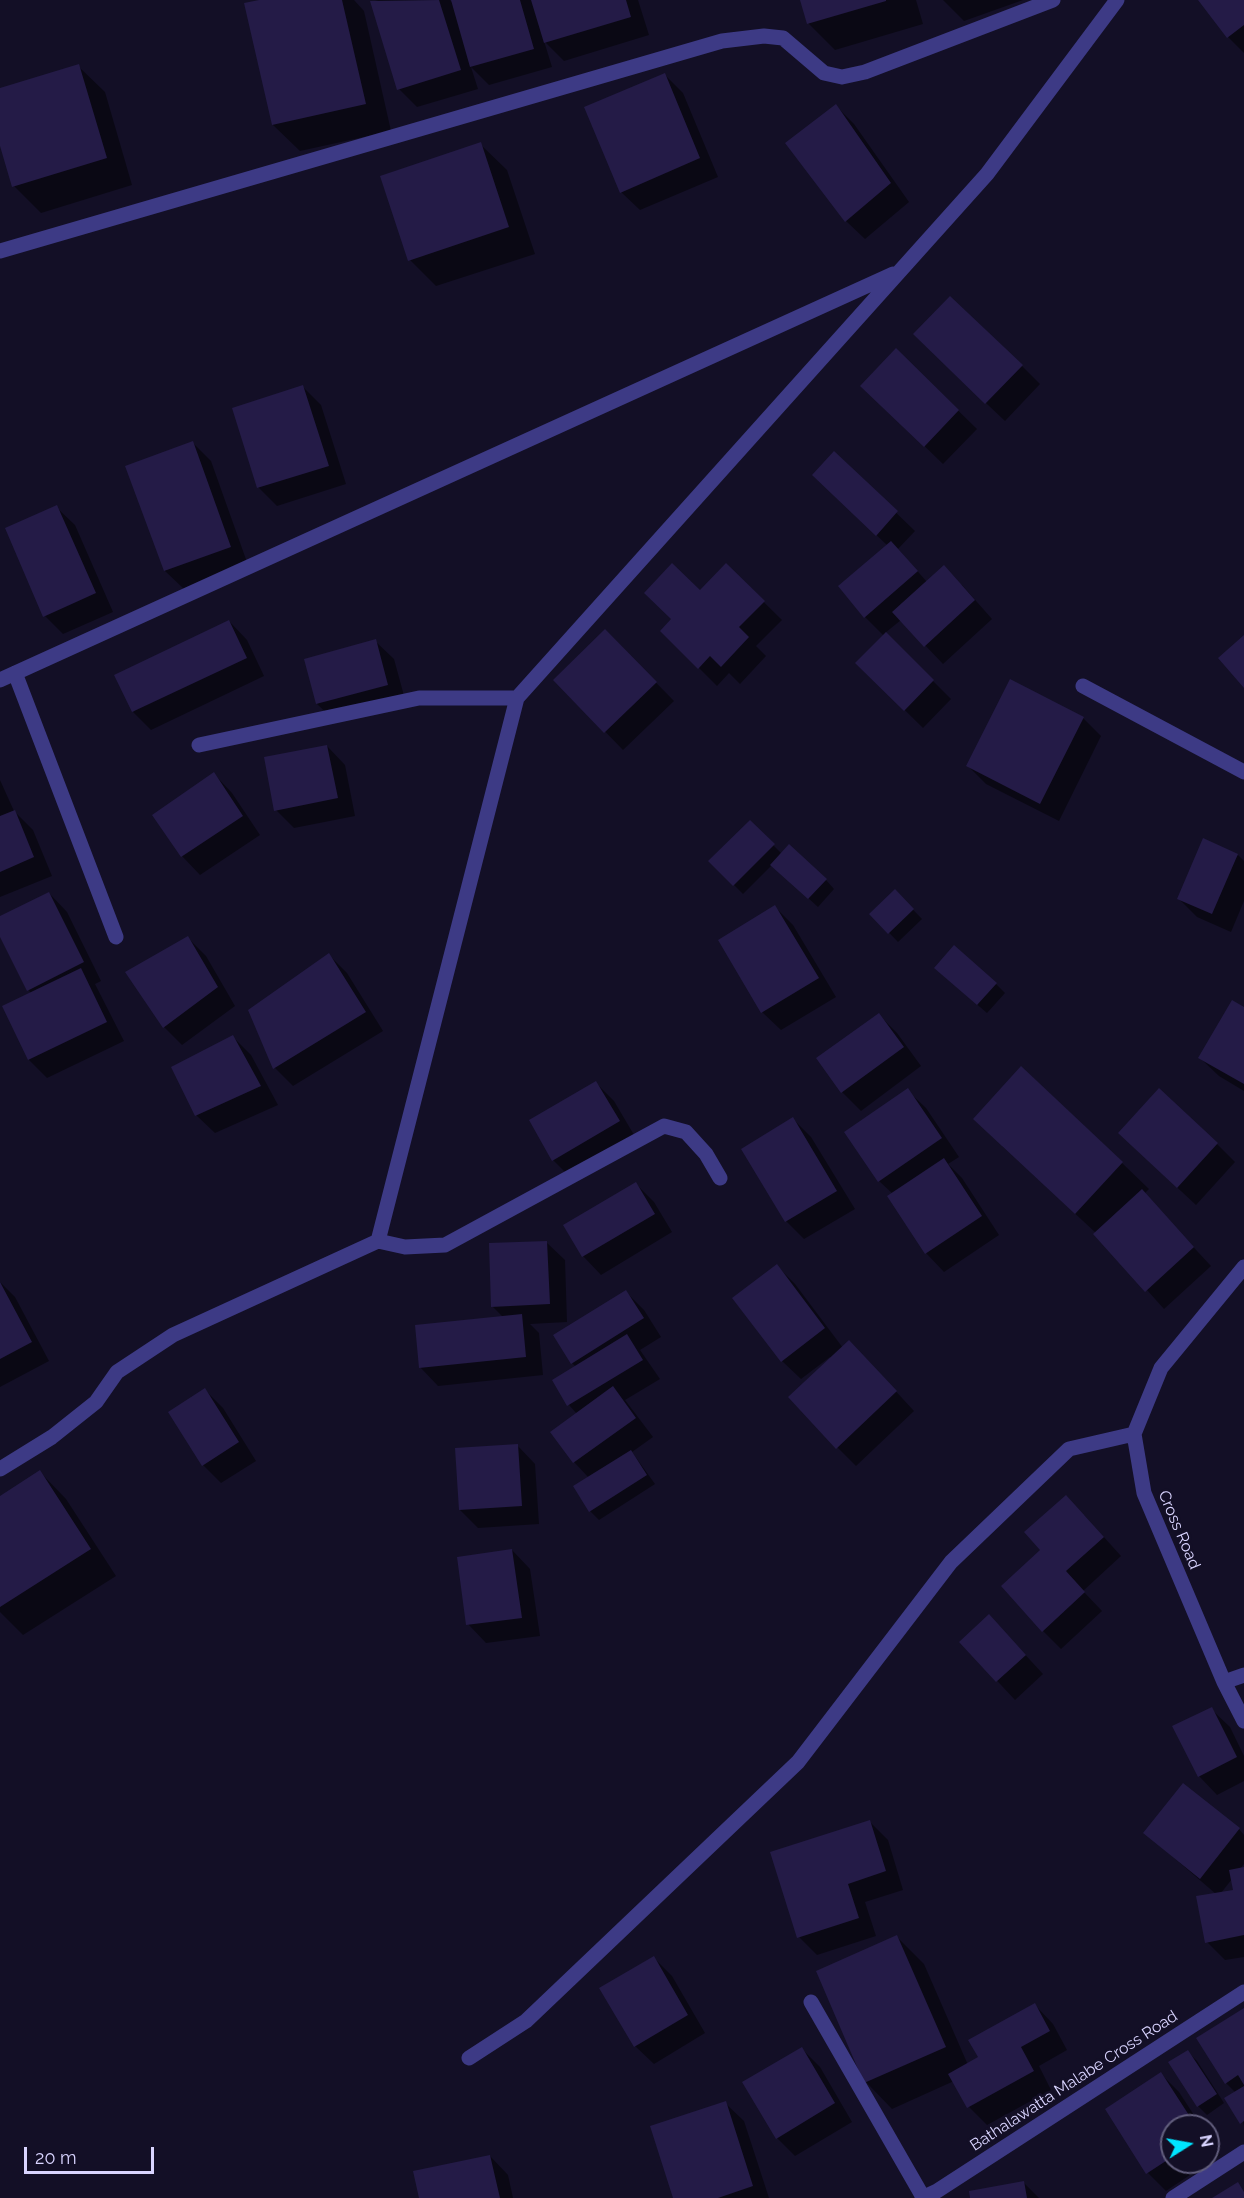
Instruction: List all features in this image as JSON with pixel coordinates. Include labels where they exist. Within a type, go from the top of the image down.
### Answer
[{"type":"street","points":[[0,251],[722,41],[764,36],[783,38],[824,73],[842,77],[865,72],[1053,0]]},
{"type":"street","points":[[378,1240],[517,698],[987,174],[1117,0]]},
{"type":"street","points":[[0,680],[898,271]]},
{"type":"street","points":[[15,673],[116,937]]},
{"type":"street","points":[[1083,686],[1244,772]]},
{"type":"street","points":[[199,746],[419,698],[517,698]]},
{"type":"street","points":[[0,1469],[52,1437],[96,1402],[117,1372],[173,1335],[378,1240],[405,1247],[444,1245],[664,1126],[686,1132],[706,1154],[720,1178]]},
{"type":"street","points":[[469,2058],[526,2021],[798,1762],[951,1562],[1069,1449],[1134,1434],[1161,1368],[1244,1267]]},
{"type":"street","name":"Cross Road","points":[[1134,1434],[1144,1493],[1224,1682],[1244,1721]]},
{"type":"street","points":[[1224,1682],[1244,1675]]},
{"type":"street","name":"Bathalawatta Malabe Cross Road","points":[[922,2198],[1244,1992]]},
{"type":"street","points":[[811,2002],[922,2198]]},
{"type":"street","points":[[1173,2198],[1244,2152]]},
{"type":"building","points":[[259,0],[342,0],[366,104],[272,125],[244,3]]},
{"type":"building","points":[[439,0],[461,70],[397,90],[370,1]]},
{"type":"building","points":[[451,0],[520,0],[534,49],[470,67]]},
{"type":"building","points":[[531,0],[626,0],[631,17],[544,43]]},
{"type":"building","points":[[800,0],[886,0],[886,1],[807,24]]},
{"type":"building","points":[[1198,0],[1244,0],[1244,25],[1227,38]]},
{"type":"building","points":[[79,64],[107,158],[12,187],[0,146],[0,88]]},
{"type":"building","points":[[665,73],[700,158],[620,193],[584,107]]},
{"type":"building","points":[[836,104],[891,183],[845,222],[785,143]]},
{"type":"building","points":[[481,142],[509,227],[408,261],[380,176]]},
{"type":"building","points":[[950,296],[1023,365],[985,404],[913,334]]},
{"type":"building","points":[[896,348],[959,410],[924,447],[860,386]]},
{"type":"building","points":[[303,385],[329,466],[257,488],[232,408]]},
{"type":"building","points":[[193,441],[231,547],[164,571],[125,466]]},
{"type":"building","points":[[834,451],[898,511],[876,536],[812,475]]},
{"type":"building","points":[[57,505],[96,593],[43,617],[5,528]]},
{"type":"building","points":[[891,541],[918,571],[864,618],[838,586]]},
{"type":"building","points":[[672,563],[700,590],[726,563],[765,601],[739,627],[749,637],[721,667],[710,656],[698,669],[660,631],[671,619],[644,593]]},
{"type":"building","points":[[944,565],[975,600],[924,647],[892,612]]},
{"type":"building","points":[[229,620],[247,658],[132,712],[114,675]]},
{"type":"building","points":[[605,629],[657,682],[604,733],[553,680]]},
{"type":"building","points":[[886,632],[934,680],[904,711],[855,663]]},
{"type":"building","points":[[1244,635],[1244,688],[1218,658]]},
{"type":"building","points":[[376,639],[388,685],[316,704],[304,659]]},
{"type":"building","points":[[1010,679],[1084,717],[1040,804],[966,766]]},
{"type":"building","points":[[327,745],[338,798],[274,811],[264,757]]},
{"type":"building","points":[[214,772],[243,816],[181,857],[152,815]]},
{"type":"building","points":[[15,810],[34,857],[0,872],[0,816]]},
{"type":"building","points":[[750,820],[775,844],[733,886],[708,861]]},
{"type":"building","points":[[1203,838],[1238,854],[1212,914],[1177,899]]},
{"type":"building","points":[[789,844],[827,879],[808,899],[770,865]]},
{"type":"building","points":[[895,889],[914,909],[888,934],[869,914]]},
{"type":"building","points":[[49,892],[84,962],[27,991],[0,937],[0,916]]},
{"type":"building","points":[[775,905],[819,978],[761,1013],[718,940]]},
{"type":"building","points":[[188,936],[218,987],[163,1028],[125,972]]},
{"type":"building","points":[[954,945],[997,983],[977,1005],[934,968]]},
{"type":"building","points":[[329,953],[366,1012],[273,1069],[248,1010]]},
{"type":"building","points":[[81,968],[107,1022],[28,1060],[2,1006]]},
{"type":"building","points":[[1232,1000],[1244,1007],[1244,1084],[1198,1058]]},
{"type":"building","points":[[879,1013],[904,1047],[841,1093],[816,1058]]},
{"type":"building","points":[[233,1035],[261,1086],[195,1116],[171,1067]]},
{"type":"building","points":[[1021,1066],[1123,1162],[1075,1214],[973,1119]]},
{"type":"building","points":[[596,1081],[620,1121],[552,1161],[529,1120]]},
{"type":"building","points":[[908,1088],[942,1138],[878,1182],[844,1132]]},
{"type":"building","points":[[1159,1088],[1218,1143],[1177,1188],[1118,1133]]},
{"type":"building","points":[[793,1117],[837,1191],[785,1222],[741,1149]]},
{"type":"building","points":[[944,1158],[982,1216],[925,1254],[887,1196]]},
{"type":"building","points":[[636,1182],[655,1214],[582,1257],[563,1225]]},
{"type":"building","points":[[1142,1189],[1194,1247],[1145,1292],[1093,1234]]},
{"type":"building","points":[[547,1241],[550,1304],[491,1307],[489,1243]]},
{"type":"building","points":[[777,1264],[825,1328],[781,1362],[732,1298]]},
{"type":"building","points":[[0,1282],[32,1342],[0,1359]]},
{"type":"building","points":[[626,1290],[644,1318],[571,1364],[553,1335]]},
{"type":"building","points":[[522,1314],[526,1357],[419,1368],[415,1325]]},
{"type":"building","points":[[627,1334],[643,1360],[567,1406],[552,1380]]},
{"type":"building","points":[[849,1340],[897,1391],[836,1449],[788,1397]]},
{"type":"building","points":[[613,1386],[636,1418],[573,1463],[550,1432]]},
{"type":"building","points":[[205,1388],[239,1442],[202,1466],[168,1412]]},
{"type":"building","points":[[518,1444],[522,1506],[459,1510],[455,1448]]},
{"type":"building","points":[[631,1450],[647,1475],[589,1512],[573,1486]]},
{"type":"building","points":[[40,1470],[91,1549],[0,1607],[0,1496]]},
{"type":"building","points":[[1066,1495],[1104,1537],[1066,1571],[1085,1592],[1042,1632],[1001,1586],[1040,1550],[1024,1532]]},
{"type":"building","points":[[512,1549],[522,1618],[466,1625],[457,1557]]},
{"type":"building","points":[[989,1614],[1026,1655],[996,1682],[959,1642]]},
{"type":"building","points":[[1212,1707],[1237,1757],[1198,1777],[1172,1726]]},
{"type":"building","points":[[1183,1783],[1240,1828],[1200,1879],[1143,1833]]},
{"type":"building","points":[[870,1820],[886,1871],[848,1884],[859,1918],[797,1938],[770,1852]]},
{"type":"building","points":[[1244,1867],[1244,1935],[1205,1943],[1196,1896],[1233,1890],[1229,1870]]},
{"type":"building","points":[[897,1935],[946,2047],[864,2083],[816,1971]]},
{"type":"building","points":[[654,1956],[688,2015],[634,2047],[599,1988]]},
{"type":"building","points":[[1035,2003],[1050,2031],[1021,2047],[1034,2071],[967,2108],[948,2074],[978,2057],[968,2040]]},
{"type":"building","points":[[1244,2008],[1244,2085],[1238,2075],[1225,2084],[1196,2038]]},
{"type":"building","points":[[802,2047],[835,2103],[776,2139],[742,2082]]},
{"type":"building","points":[[1188,2050],[1217,2094],[1197,2107],[1168,2062]]},
{"type":"building","points":[[1161,2072],[1188,2114],[1160,2114],[1160,2165],[1146,2174],[1105,2109]]},
{"type":"building","points":[[1244,2086],[1244,2121],[1240,2124],[1224,2098]]},
{"type":"building","points":[[726,2101],[753,2186],[718,2198],[673,2198],[650,2126]]},
{"type":"building","points":[[490,2155],[500,2198],[419,2198],[413,2171]]},
{"type":"building","points":[[1024,2181],[1027,2198],[970,2198],[969,2191]]},
{"type":"building","points":[[1238,2182],[1244,2192],[1244,2198],[1212,2198]]}]
